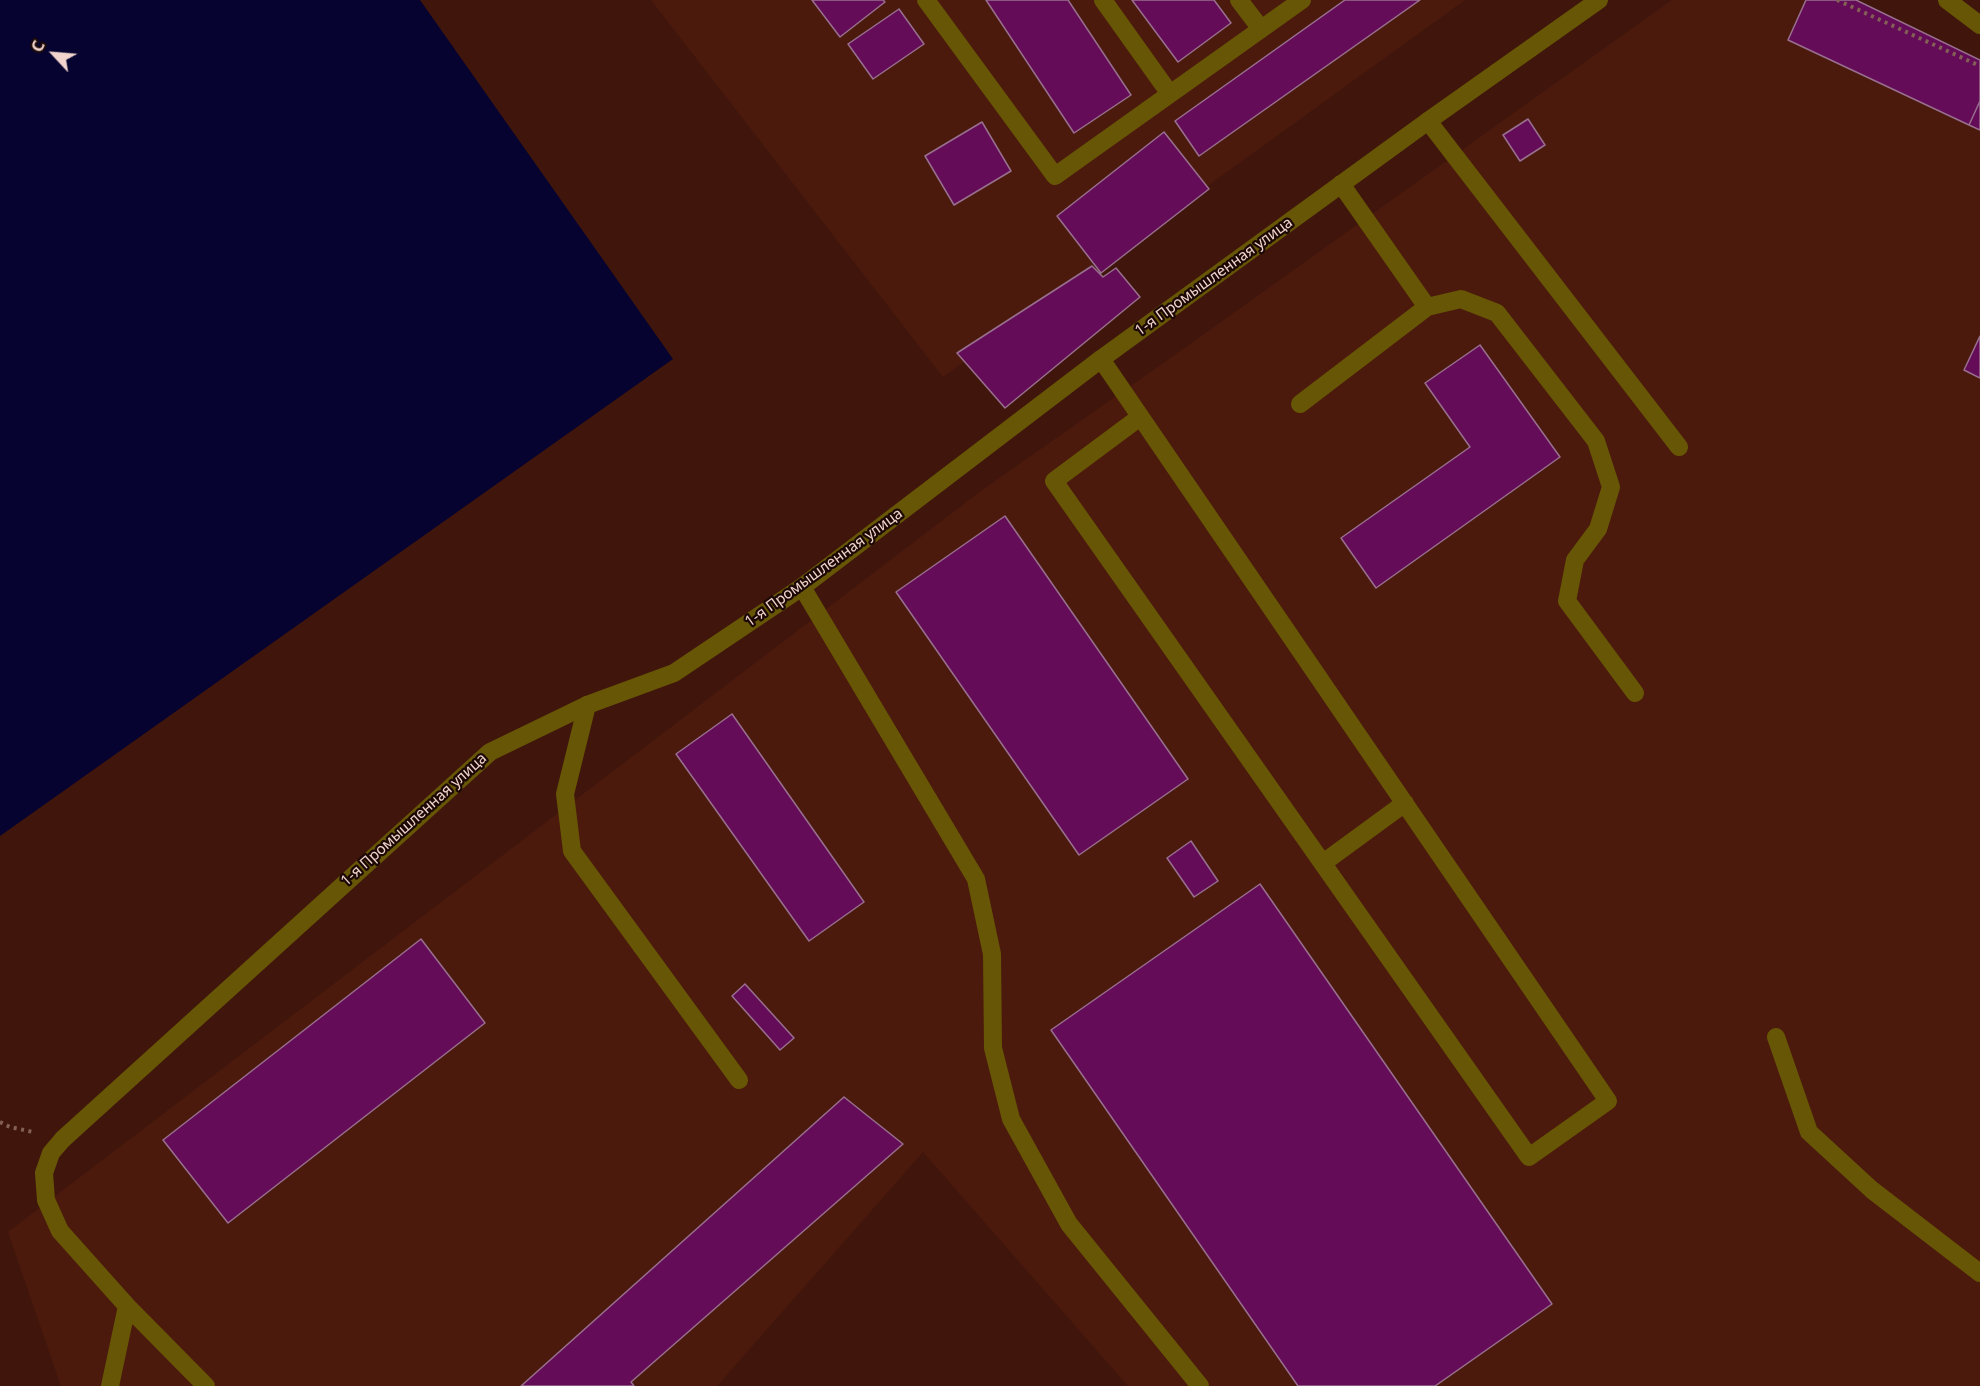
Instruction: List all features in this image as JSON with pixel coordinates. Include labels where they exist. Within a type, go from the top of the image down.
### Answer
[{"type":"street","points":[[926,0],[1055,176],[1302,0]]},
{"type":"street","points":[[1103,0],[1170,94]]},
{"type":"street","points":[[1239,0],[1261,29]]},
{"type":"street","name":"1-я Промышленная улица","points":[[206,1386],[128,1306],[60,1231],[46,1200],[44,1173],[51,1153],[63,1139],[489,752],[586,705],[674,673],[802,587],[1101,359],[1428,121],[1599,0]]},
{"type":"street","points":[[1947,0],[1980,25]]},
{"type":"street","points":[[1428,121],[1679,447]]},
{"type":"street","points":[[1341,184],[1427,307]]},
{"type":"street","points":[[1300,404],[1427,307],[1461,299],[1497,313],[1596,441],[1611,487],[1598,529],[1575,560],[1567,601],[1635,693]]},
{"type":"street","points":[[1101,359],[1608,1101],[1529,1157],[1054,481],[1140,417]]},
{"type":"street","points":[[802,587],[976,879],[992,954],[993,1048],[1011,1119],[1069,1224],[1200,1386]]},
{"type":"street","points":[[586,705],[565,794],[572,851],[739,1080]]},
{"type":"street","points":[[1323,863],[1405,803]]},
{"type":"street","points":[[1776,1037],[1809,1132],[1872,1190],[1980,1272]]},
{"type":"street","points":[[110,1386],[128,1306]]},
{"type":"path","points":[[1837,0],[1980,66]]},
{"type":"shaded area","points":[[0,0],[420,0],[673,359],[0,836]]},
{"type":"shaded area","points":[[651,0],[1465,0],[943,377]]},
{"type":"shaded area","points":[[1672,0],[1856,0],[1980,60],[1980,1386],[1128,1386],[923,1152],[717,1386],[61,1386],[8,1232],[985,488]]},
{"type":"building","points":[[812,0],[883,0],[885,2],[840,37]]},
{"type":"building","points":[[986,0],[1068,0],[1131,95],[1074,133]]},
{"type":"building","points":[[1132,0],[1214,0],[1231,23],[1178,62]]},
{"type":"building","points":[[1345,0],[1420,0],[1199,156],[1175,121]]},
{"type":"building","points":[[1806,0],[1856,0],[1980,60],[1980,101],[1969,125],[1788,40]]},
{"type":"building","points":[[899,9],[924,44],[873,79],[848,44]]},
{"type":"building","points":[[1980,101],[1980,130],[1969,125]]},
{"type":"building","points":[[1528,119],[1545,145],[1520,161],[1503,135]]},
{"type":"building","points":[[982,122],[1011,171],[954,205],[925,156]]},
{"type":"building","points":[[1164,132],[1209,189],[1101,273],[1057,216]]},
{"type":"building","points":[[1092,266],[1103,277],[1116,268],[1140,297],[1005,408],[957,353]]},
{"type":"building","points":[[1980,336],[1980,378],[1964,370]]},
{"type":"building","points":[[1480,345],[1560,457],[1376,588],[1341,538],[1470,447],[1425,383]]},
{"type":"building","points":[[1005,516],[1188,779],[1079,855],[896,592]]},
{"type":"building","points":[[732,714],[864,902],[809,941],[676,754]]},
{"type":"building","points":[[1191,841],[1218,881],[1194,897],[1167,858]]},
{"type":"building","points":[[1260,884],[1552,1304],[1435,1386],[1298,1386],[1051,1030]]},
{"type":"building","points":[[421,939],[485,1023],[228,1223],[163,1140]]},
{"type":"building","points":[[745,984],[794,1038],[780,1050],[732,996]]},
{"type":"building","points":[[844,1097],[903,1144],[631,1382],[634,1386],[521,1386]]}]
